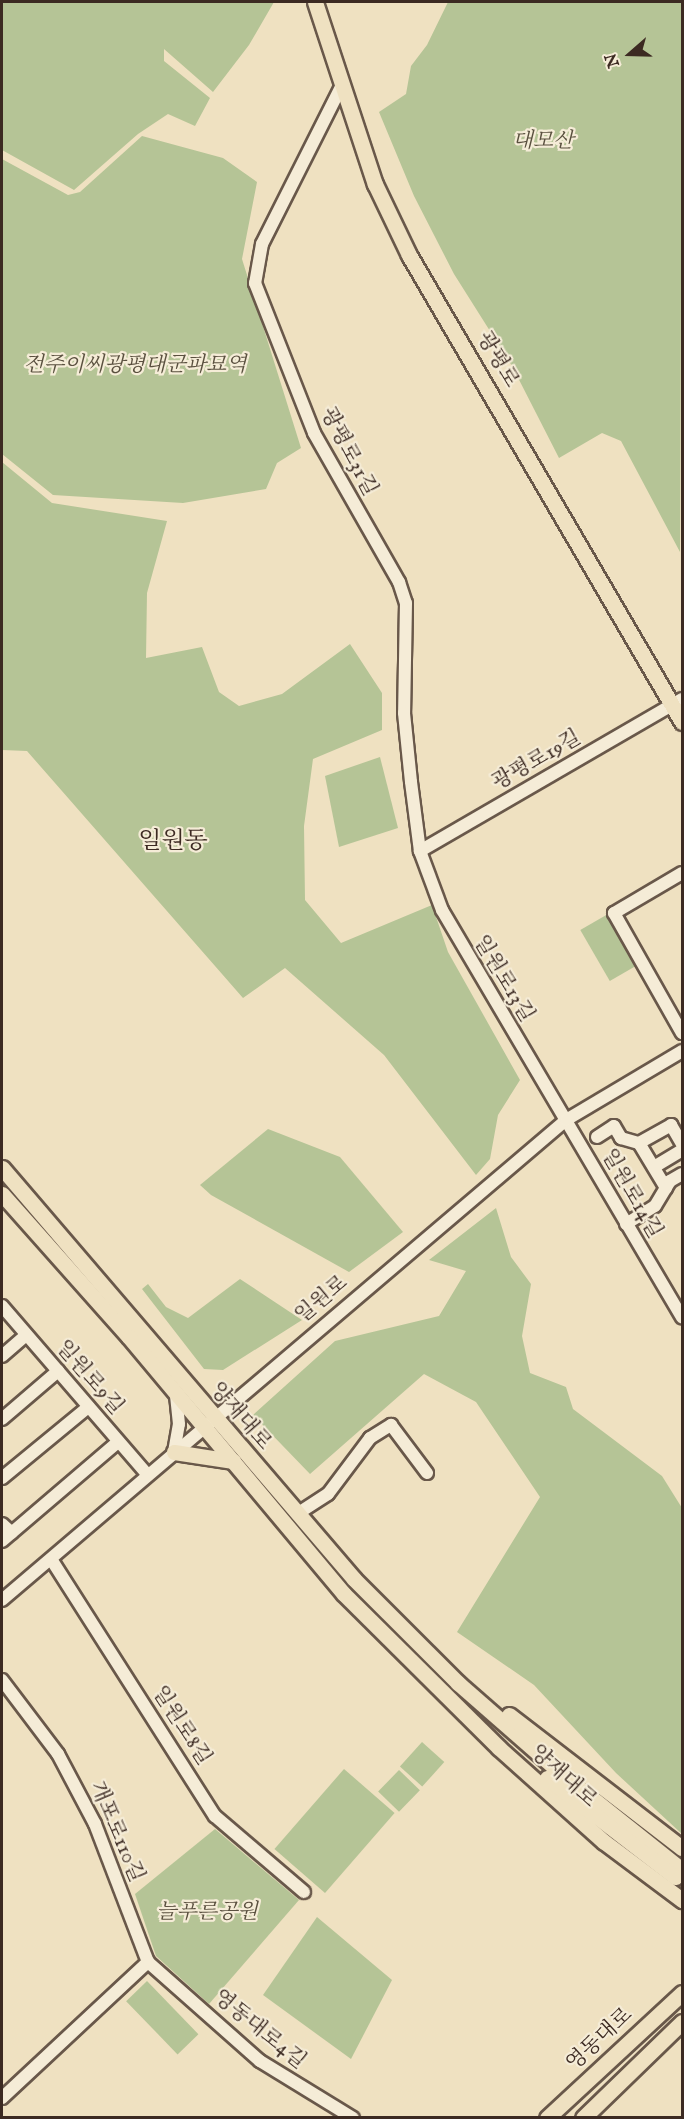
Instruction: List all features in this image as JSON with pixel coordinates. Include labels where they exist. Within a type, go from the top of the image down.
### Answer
[{"type":"main road","name":"광평로","points":[[315,2],[375,184],[409,255],[677,702],[682,722]]},
{"type":"main road","name":"양재대로","points":[[2,1168],[209,1422],[297,1514],[354,1579],[458,1683],[679,1873]]},
{"type":"main road","name":"양재대로","points":[[2,1194],[176,1393],[209,1422],[234,1461],[344,1594],[424,1677],[603,1841],[682,1900]]},
{"type":"main road","points":[[174,1452],[210,1455],[234,1461]]},
{"type":"main road","name":"양재대로","points":[[424,1677],[548,1779],[679,1873]]},
{"type":"main road","name":"양재대로","points":[[458,1683],[504,1711],[682,1848]]},
{"type":"main road","name":"영동대로","points":[[547,2118],[682,1991]]},
{"type":"main road","name":"영동대로","points":[[583,2118],[682,2022]]},
{"type":"street","name":"광평로31길","points":[[342,85],[262,244],[255,283],[314,433],[399,582],[406,603],[404,713],[420,851]]},
{"type":"street","name":"광평로19길","points":[[420,851],[677,702]]},
{"type":"street","name":"일원로13길","points":[[420,851],[442,910],[473,969],[566,1120]]},
{"type":"street","points":[[682,873],[614,914],[682,1033]]},
{"type":"street","name":"일원로","points":[[3,1597],[51,1559],[566,1120],[682,1051]]},
{"type":"street","name":"일원로14길","points":[[566,1120],[682,1318]]},
{"type":"street","points":[[639,1143],[671,1125],[682,1144]]},
{"type":"street","points":[[597,1137],[614,1126],[621,1138],[639,1143],[666,1188]]},
{"type":"street","points":[[654,1167],[682,1150]]},
{"type":"street","points":[[626,1224],[655,1206],[666,1188],[682,1174]]},
{"type":"street","name":"일원로9길","points":[[2,1306],[148,1475]]},
{"type":"street","points":[[2,1356],[26,1335]]},
{"type":"street","points":[[2,1419],[58,1371]]},
{"type":"street","points":[[174,1452],[179,1424],[176,1393]]},
{"type":"street","points":[[2,1478],[88,1407]]},
{"type":"street","points":[[297,1514],[328,1494],[370,1438],[391,1425],[427,1473]]},
{"type":"street","points":[[2,1524],[7,1537],[118,1442]]},
{"type":"street","name":"일원로8길","points":[[51,1559],[215,1816],[304,1892]]},
{"type":"street","name":"개포로110길","points":[[2,1680],[58,1754],[95,1824],[148,1962]]},
{"type":"street","points":[[2,2098],[148,1962]]},
{"type":"street","name":"영동대로4길","points":[[148,1962],[260,2061],[353,2118]]},
{"type":"green space","points":[[2,2],[274,2],[249,45],[213,92],[164,49],[164,61],[210,98],[195,126],[168,114],[138,134],[74,190],[2,150]]},
{"type":"green space","name":"대모산","points":[[448,2],[682,2],[680,552],[621,441],[602,433],[559,458],[512,366],[454,274],[414,196],[379,112],[406,94],[411,66],[427,45]]},
{"type":"green space","name":"전주이씨광평대군파묘역","points":[[142,136],[223,158],[257,182],[242,259],[301,448],[277,463],[266,489],[183,503],[53,495],[2,454],[2,159],[68,195],[80,192]]},
{"type":"green space","points":[[2,462],[52,503],[167,521],[147,593],[146,658],[202,647],[219,692],[239,706],[282,694],[350,644],[382,693],[382,730],[313,759],[304,826],[305,900],[341,943],[432,905],[448,952],[520,1080],[498,1115],[490,1159],[476,1175],[384,1055],[285,968],[243,998],[27,751],[2,750]]},
{"type":"green space","points":[[380,757],[398,828],[339,847],[325,776]]},
{"type":"green space","points":[[608,914],[638,965],[610,981],[580,930]]},
{"type":"green space","points":[[268,1129],[340,1157],[403,1232],[349,1272],[211,1195],[200,1185]]},
{"type":"green space","points":[[496,1208],[511,1257],[531,1284],[522,1336],[530,1373],[566,1387],[573,1409],[662,1476],[682,1508],[682,1834],[616,1773],[534,1685],[457,1632],[540,1497],[476,1402],[424,1374],[310,1474],[253,1415],[335,1341],[439,1316],[466,1271],[429,1260]]},
{"type":"green space","points":[[240,1279],[302,1320],[223,1370],[204,1369],[142,1289],[148,1284],[166,1307],[188,1318]]},
{"type":"green space","points":[[422,1742],[444,1762],[422,1787],[400,1767]]},
{"type":"green space","points":[[344,1769],[395,1813],[325,1893],[274,1849]]},
{"type":"green space","points":[[399,1770],[420,1790],[399,1812],[378,1792]]},
{"type":"green space","name":"늘푸른공원","points":[[215,1829],[299,1900],[209,2004],[156,1956],[135,1894]]},
{"type":"green space","points":[[317,1917],[392,1980],[351,2059],[263,1995]]},
{"type":"green space","points":[[147,1981],[198,2034],[178,2054],[126,2001]]},
{"type":"district","name":"일원동","points":[[173,842]]}]
